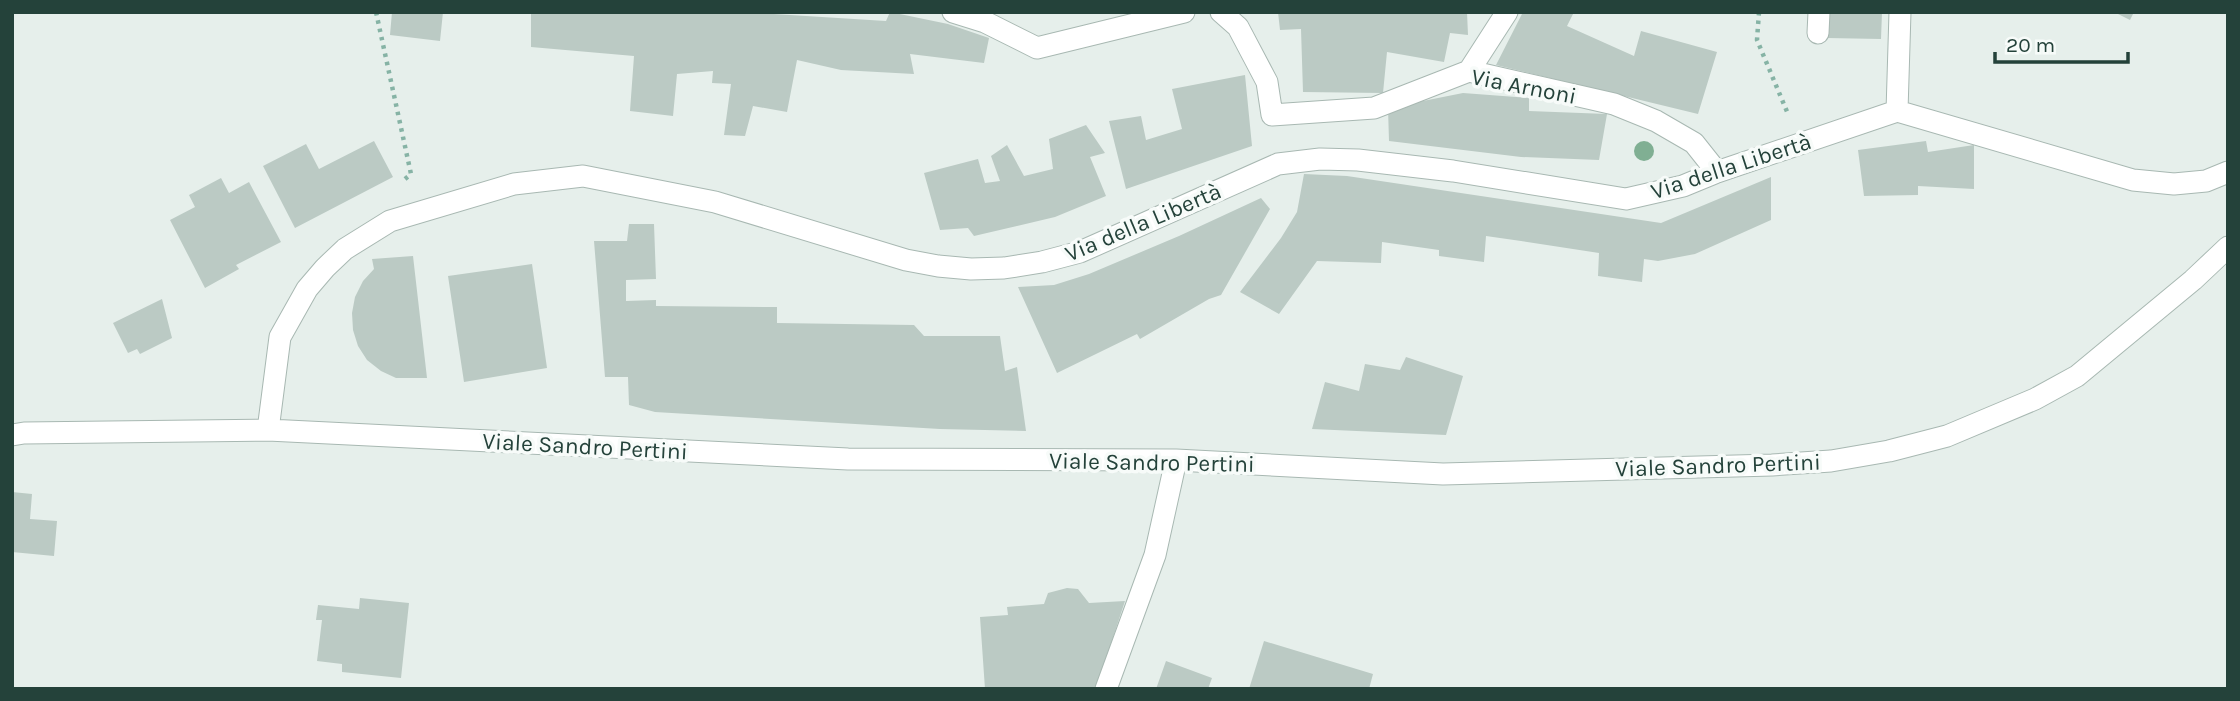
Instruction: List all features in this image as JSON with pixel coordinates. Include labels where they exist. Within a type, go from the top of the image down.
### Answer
[{"type":"street","points":[[953,12],[985,22],[1037,48],[1184,12]]},
{"type":"street","name":"Via Arnoni","points":[[1221,12],[1238,27],[1266,82],[1272,116],[1374,108],[1469,71],[1614,104],[1656,121],[1694,143],[1717,172]]},
{"type":"street","points":[[1469,71],[1507,12]]},
{"type":"street","points":[[1900,12],[1897,111],[2133,180],[2174,184],[2206,181],[2228,172]]},
{"type":"street","name":"Via della Libertà","points":[[268,430],[280,337],[307,289],[345,249],[390,221],[514,184],[583,176],[715,202],[906,260],[938,266],[1004,268],[1080,252],[1278,164],[1320,159],[1358,160],[1465,173],[1626,199],[1683,186],[1897,111]]},
{"type":"street","name":"Viale Sandro Pertini","points":[[12,435],[268,430],[848,459],[1176,460],[1443,474],[1831,461],[1889,451],[1947,436],[2035,399],[2077,376],[2193,280],[2228,247]]},
{"type":"street","points":[[1106,689],[1155,555],[1176,460]]},
{"type":"path","points":[[376,12],[411,174],[400,183],[407,216]]},
{"type":"path","points":[[1759,12],[1757,40],[1774,82]]},
{"type":"building","points":[[392,12],[443,12],[440,41],[390,35]]},
{"type":"building","points":[[531,12],[740,12],[886,21],[890,12],[948,24],[989,38],[984,63],[910,54],[914,74],[841,70],[797,60],[787,112],[753,106],[745,136],[724,135],[731,84],[712,83],[713,71],[677,74],[673,116],[630,111],[634,56],[531,47]]},
{"type":"building","points":[[1278,12],[1467,12],[1468,35],[1450,33],[1444,62],[1387,52],[1383,93],[1303,92],[1301,29],[1280,30]]},
{"type":"building","points":[[1523,12],[1574,12],[1567,26],[1634,56],[1641,31],[1717,52],[1698,114],[1496,65]]},
{"type":"building","points":[[1828,12],[1882,12],[1881,39],[1827,38]]},
{"type":"building","points":[[2114,12],[2134,12],[2130,20]]},
{"type":"building","points":[[1245,75],[1252,146],[1126,189],[1109,121],[1141,116],[1146,140],[1182,129],[1172,89]]},
{"type":"building","points":[[1463,93],[1529,98],[1529,111],[1607,114],[1599,160],[1521,157],[1389,141],[1388,108]]},
{"type":"building","points":[[1086,125],[1105,153],[1090,157],[1106,196],[1055,217],[974,236],[968,228],[940,230],[924,173],[978,159],[985,183],[1000,181],[991,156],[1007,145],[1024,176],[1053,169],[1049,139]]},
{"type":"building","points":[[374,141],[393,177],[295,228],[263,166],[306,144],[319,169]]},
{"type":"building","points":[[1926,141],[1928,152],[1974,145],[1974,189],[1918,186],[1918,195],[1864,196],[1858,150]]},
{"type":"building","points":[[1304,174],[1347,176],[1661,223],[1771,177],[1771,220],[1695,254],[1658,261],[1644,259],[1642,282],[1598,276],[1599,253],[1521,241],[1486,236],[1484,262],[1439,256],[1439,250],[1382,242],[1381,263],[1317,261],[1279,314],[1240,292],[1297,212]]},
{"type":"building","points":[[221,178],[229,193],[249,182],[281,242],[236,265],[239,269],[205,288],[170,220],[195,207],[189,195]]},
{"type":"building","points":[[1261,198],[1270,209],[1221,295],[1209,299],[1140,339],[1137,334],[1057,373],[1018,287],[1054,285],[1089,274]]},
{"type":"building","points":[[629,224],[654,224],[656,279],[626,280],[626,301],[656,300],[656,306],[777,307],[777,323],[914,325],[924,336],[1000,336],[1005,371],[1017,367],[1026,431],[940,429],[655,412],[629,405],[628,377],[605,377],[594,241],[627,241]]},
{"type":"building","points":[[413,256],[427,378],[396,378],[367,360],[358,346],[352,313],[355,297],[363,281],[374,269],[372,259]]},
{"type":"building","points":[[532,264],[547,368],[464,382],[448,276]]},
{"type":"building","points":[[162,299],[172,338],[140,354],[137,349],[128,353],[113,323]]},
{"type":"building","points":[[1406,357],[1463,376],[1446,435],[1312,429],[1325,382],[1359,391],[1365,364],[1400,370]]},
{"type":"building","points":[[12,492],[32,494],[30,519],[57,521],[54,556],[12,552]]},
{"type":"building","points":[[1067,588],[1078,589],[1089,603],[1125,601],[1096,689],[985,689],[980,617],[1008,615],[1007,607],[1044,604],[1048,593]]},
{"type":"building","points":[[360,598],[409,603],[401,678],[342,672],[342,664],[317,661],[322,620],[316,620],[318,605],[359,609]]},
{"type":"building","points":[[1264,641],[1373,674],[1369,689],[1249,689]]},
{"type":"building","points":[[1166,661],[1212,678],[1208,689],[1156,689]]}]
